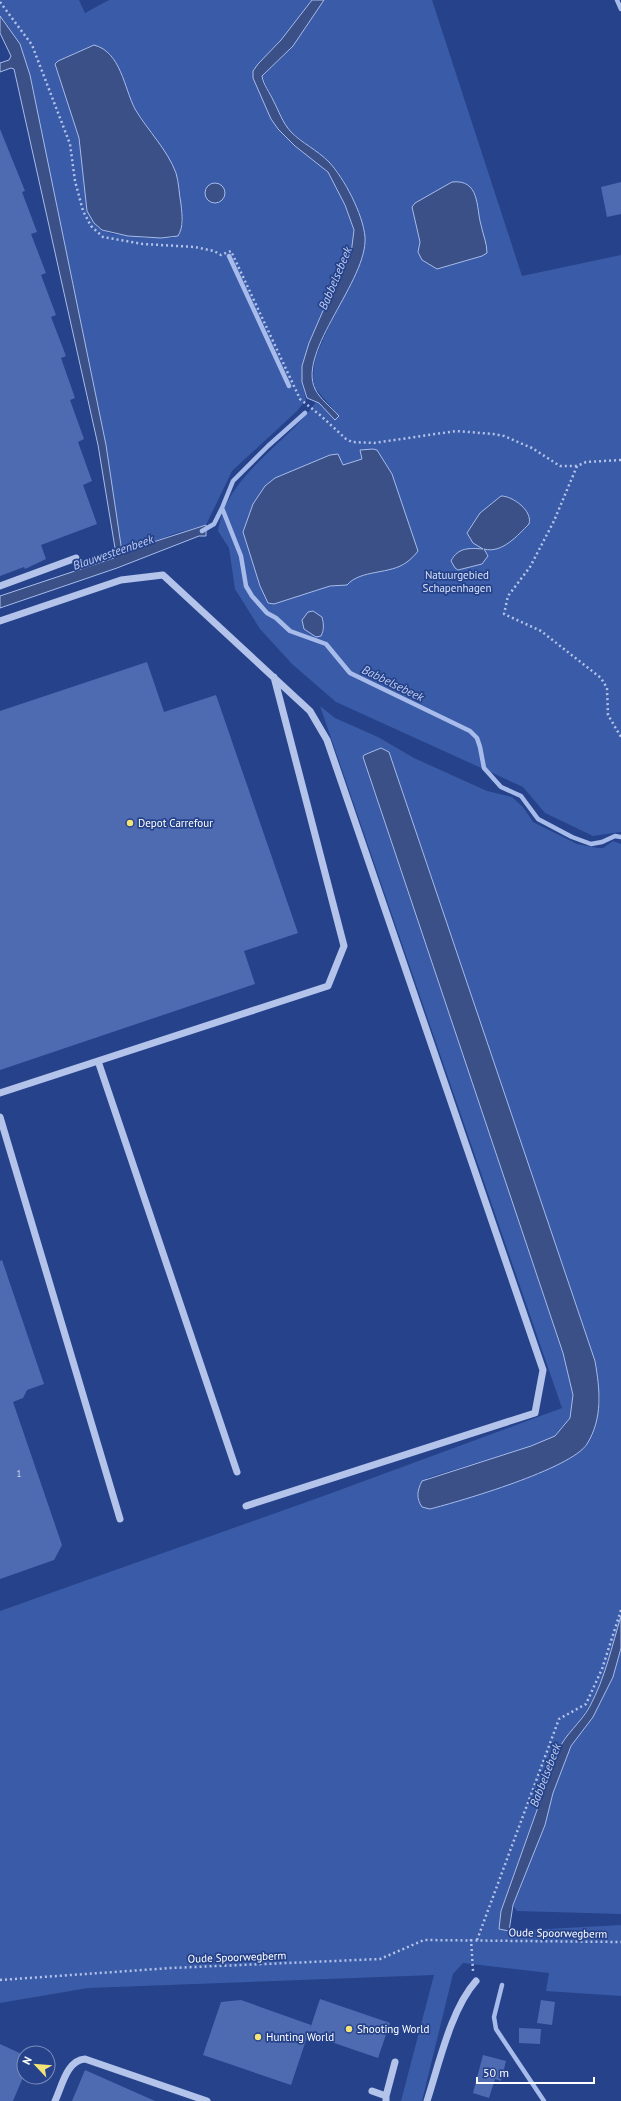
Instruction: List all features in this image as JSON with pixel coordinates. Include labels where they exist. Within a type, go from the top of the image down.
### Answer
[{"type":"street","points":[[0,586],[76,558]]},
{"type":"street","points":[[0,621],[122,580],[163,575],[310,711],[327,740],[543,1370],[536,1414],[246,1506]]},
{"type":"street","points":[[0,1093],[328,986],[344,946],[274,677]]},
{"type":"street","points":[[98,1061],[236,1472]]},
{"type":"street","points":[[0,1117],[120,1519]]},
{"type":"street","points":[[427,2101],[457,2010],[465,1993],[476,1981]]},
{"type":"street","points":[[55,2101],[72,2064],[78,2059],[85,2059],[206,2101]]},
{"type":"street","points":[[372,2091],[386,2098],[395,2062]]},
{"type":"path","points":[[0,2],[32,45],[70,144],[75,181],[83,211],[91,226],[103,237],[144,244],[195,247],[214,251],[220,255],[231,251],[300,399],[320,414],[346,439],[368,444],[456,431],[504,436],[532,448],[560,466],[577,466],[586,462],[621,460]]},
{"type":"path","points":[[577,466],[554,521],[530,567],[508,596],[504,614],[541,631],[601,678],[607,688],[608,715],[621,737]]},
{"type":"path","points":[[477,1940],[559,1719],[586,1704],[602,1669],[621,1610]]},
{"type":"path","name":"Oude Spoorwegberm","points":[[0,1980],[171,1968],[380,1959],[424,1940],[621,1942]]},
{"type":"path","points":[[471,1940],[471,1968],[476,1981]]},
{"type":"green space","points":[[0,0],[79,0],[85,13],[109,0],[312,0],[281,40],[255,68],[254,81],[271,119],[278,129],[295,146],[328,172],[345,205],[354,230],[351,254],[322,313],[309,343],[302,366],[302,382],[306,400],[297,411],[232,471],[206,525],[173,534],[125,553],[122,552],[106,445],[30,75],[20,44],[0,16]],"holes":[[[89,47],[110,54],[117,65],[128,95],[136,110],[171,163],[178,184],[183,224],[173,238],[147,238],[113,234],[102,230],[94,223],[87,211],[79,138],[55,64],[58,61]]]},
{"type":"green space","name":"Natuurgebied Schapenhagen","points":[[324,0],[432,0],[522,276],[621,255],[621,832],[593,836],[545,813],[523,787],[336,702],[292,664],[260,629],[235,589],[229,548],[218,531],[223,511],[232,493],[244,477],[289,433],[316,402],[319,403],[335,420],[339,416],[315,388],[313,379],[314,366],[316,356],[327,331],[363,256],[362,223],[346,185],[338,172],[328,161],[290,131],[281,119],[262,76],[293,46]]},
{"type":"green space","points":[[320,706],[335,718],[378,737],[414,758],[487,791],[512,797],[523,807],[533,822],[577,844],[603,848],[613,841],[621,844],[621,1616],[608,1665],[594,1698],[581,1719],[544,1790],[501,1911],[500,1929],[509,1931],[621,1925],[621,1996],[546,1991],[549,1973],[463,1963],[453,1974],[422,2101],[401,2101],[434,1975],[88,1988],[0,2003],[0,1611],[329,1494],[562,1408]],"holes":[[[381,748],[389,752],[595,1361],[600,1400],[594,1429],[586,1446],[537,1474],[430,1509],[427,1478],[531,1446],[555,1436],[570,1418],[573,1395],[563,1353],[363,758],[364,755]]]},
{"type":"green space","points":[[621,1648],[621,1914],[517,1911],[513,1906],[545,1825],[553,1793],[571,1746],[613,1677]]},
{"type":"shaded area","points":[[312,0],[324,0],[293,46],[262,76],[265,85],[288,128],[295,136],[320,154],[335,169],[352,197],[361,218],[365,237],[363,254],[356,274],[324,336],[316,355],[312,373],[317,393],[339,416],[335,420],[319,403],[307,398],[302,382],[302,366],[309,343],[322,313],[351,254],[354,230],[345,205],[328,172],[295,146],[278,129],[271,119],[253,78],[253,71],[258,64],[281,40]]},
{"type":"shaded area","points":[[0,16],[20,44],[30,75],[106,445],[122,552],[206,525],[206,536],[199,536],[117,568],[0,608],[0,596],[114,558],[116,554],[98,445],[14,69],[11,68],[0,72],[0,63],[9,60],[11,56],[0,33]]},
{"type":"shaded area","points":[[94,45],[103,49],[116,63],[135,109],[168,156],[176,173],[182,212],[182,224],[178,236],[161,238],[128,236],[102,230],[94,223],[87,211],[79,138],[55,64],[58,61]]},
{"type":"shaded area","points":[[452,182],[461,182],[468,185],[475,196],[487,253],[482,256],[437,269],[422,260],[418,252],[420,242],[412,207],[415,203]]},
{"type":"shaded area","points":[[215,183],[222,186],[225,193],[222,200],[215,203],[208,200],[205,193],[208,186]]},
{"type":"shaded area","points":[[360,450],[377,450],[392,474],[418,551],[408,561],[400,566],[360,576],[347,585],[330,586],[274,604],[268,603],[260,586],[243,532],[253,504],[265,486],[275,478],[330,455],[338,454],[343,465],[362,459]]},
{"type":"shaded area","points":[[501,496],[516,501],[525,509],[528,514],[529,524],[515,538],[503,546],[491,550],[484,549],[488,556],[482,564],[458,570],[451,561],[457,553],[465,549],[483,549],[473,543],[467,533],[480,513]]},
{"type":"shaded area","points":[[313,611],[322,617],[323,632],[321,636],[316,637],[304,629],[302,620],[308,612]]},
{"type":"shaded area","points":[[381,748],[389,752],[595,1361],[599,1393],[596,1424],[587,1444],[577,1454],[560,1464],[514,1483],[489,1492],[430,1509],[422,1507],[419,1501],[418,1491],[422,1481],[531,1446],[555,1436],[570,1418],[573,1395],[563,1353],[363,757],[364,755]]},
{"type":"shaded area","points":[[621,1616],[621,1648],[613,1677],[593,1717],[571,1746],[553,1793],[545,1825],[513,1905],[509,1931],[499,1929],[501,1911],[558,1751],[565,1739],[590,1706],[608,1662]]},
{"type":"building","points":[[0,129],[25,191],[22,192],[37,232],[31,234],[46,273],[41,275],[56,315],[51,317],[66,356],[61,358],[75,398],[70,400],[84,439],[78,442],[92,481],[83,485],[97,524],[41,545],[46,559],[25,569],[24,567],[0,576]]},
{"type":"building","points":[[621,182],[621,214],[607,217],[601,187]]},
{"type":"building","name":"Depot Carrefour","points":[[147,662],[164,712],[216,695],[298,933],[244,951],[255,984],[0,1070],[0,711]]},
{"type":"building","points":[[2,1260],[44,1384],[27,1390],[23,1398],[13,1402],[62,1545],[54,1560],[0,1579],[0,1261]]},
{"type":"building","name":"Hunting World","points":[[320,1999],[390,2023],[378,2058],[308,2034],[291,2085],[203,2055],[221,2002],[241,2000],[311,2025],[310,2029]]},
{"type":"building","points":[[541,2000],[555,2002],[552,2025],[537,2023]]},
{"type":"building","points":[[519,2028],[541,2029],[540,2044],[519,2043]]},
{"type":"building","points":[[0,2044],[16,2051],[16,2085],[20,2085],[13,2101],[0,2101]]},
{"type":"building","points":[[483,2055],[506,2061],[501,2081],[495,2079],[489,2098],[473,2093]]},
{"type":"building","points":[[85,2070],[155,2101],[72,2101]]},
{"type":"waterway","points":[[617,0],[621,9]]},
{"type":"waterway","points":[[229,256],[289,386]]},
{"type":"waterway","name":"Babbelsebeek","points":[[305,413],[268,446],[233,481],[222,508],[241,556],[246,586],[252,596],[267,613],[276,618],[290,631],[326,644],[350,673],[470,731],[477,738],[484,768],[501,787],[521,796],[538,819],[572,837],[591,844],[602,842],[615,836],[621,837]]},
{"type":"waterway","name":"Blauwesteenbeek","points":[[202,531],[214,524],[222,508]]},
{"type":"waterway","name":"Babbelsebeek","points":[[502,1985],[494,2017],[496,2029],[544,2101]]},
{"type":"place","name":"Depot Carrefour","points":[[130,823]]},
{"type":"place","name":"Shooting World","points":[[349,2029]]},
{"type":"place","name":"Hunting World","points":[[258,2037]]}]
